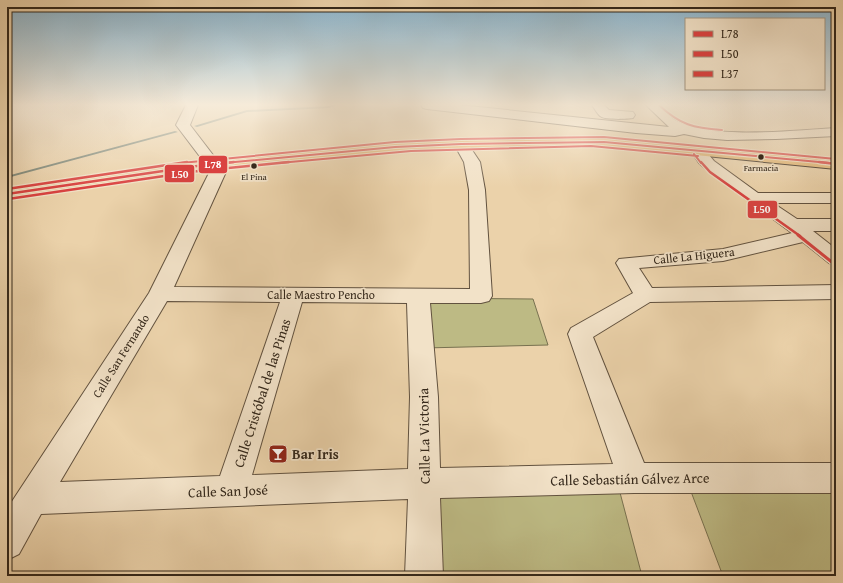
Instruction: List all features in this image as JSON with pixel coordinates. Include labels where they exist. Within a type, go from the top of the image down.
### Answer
[{"type":"main road","points":[[7,194],[215,164],[395,148],[461,144],[591,141],[836,164]]},
{"type":"street","points":[[188,132],[208,158],[215,164]]},
{"type":"street","points":[[697,132],[734,136],[831,132]]},
{"type":"street","name":"Calle Maestro Pencho","points":[[160,294],[481,296],[477,190],[472,162],[461,144]]},
{"type":"street","points":[[698,151],[706,162],[800,230],[836,259]]},
{"type":"street","name":"Calle San Fernando","points":[[7,542],[32,499],[160,294],[215,164]]},
{"type":"street","points":[[754,198],[836,198]]},
{"type":"street","name":"Calle La Higuera","points":[[644,295],[626,263],[723,255],[800,230],[836,225]]},
{"type":"street","points":[[634,478],[580,334],[644,295],[836,292]]},
{"type":"street","name":"Calle Cristóbal de las Pinas","points":[[231,491],[293,295]]},
{"type":"street","name":"Calle La Victoria","points":[[418,295],[424,397],[424,576]]},
{"type":"street","name":"Calle Sebastián Gálvez Arce","points":[[425,483],[634,478],[836,478]]},
{"type":"street","name":"Calle San José","points":[[32,499],[425,483]]},
{"type":"shaded area","points":[[422,298],[533,299],[548,345],[424,348]]},
{"type":"shaded area","points":[[618,485],[642,576],[430,576],[429,487]]},
{"type":"shaded area","points":[[836,487],[836,576],[723,576],[690,489]]},
{"type":"waterway","points":[[7,177],[175,132]]},
{"type":"transit line","name":"L37","points":[[7,189],[197,161],[395,142],[461,139],[604,137],[836,159]]},
{"type":"transit line","name":"L78","points":[[7,194],[197,166],[395,147],[461,144],[604,142],[836,164]]},
{"type":"transit line","name":"L50","points":[[8,199],[198,171],[411,151],[591,146],[698,156]]},
{"type":"transit line","name":"L50","points":[[694,154],[710,172],[808,242],[833,263]]},
{"type":"place","name":"Farmacia","points":[[761,157]]},
{"type":"place","name":"El Pina","points":[[254,166]]},
{"type":"place","name":"Bar Iris","points":[[278,454]]}]
